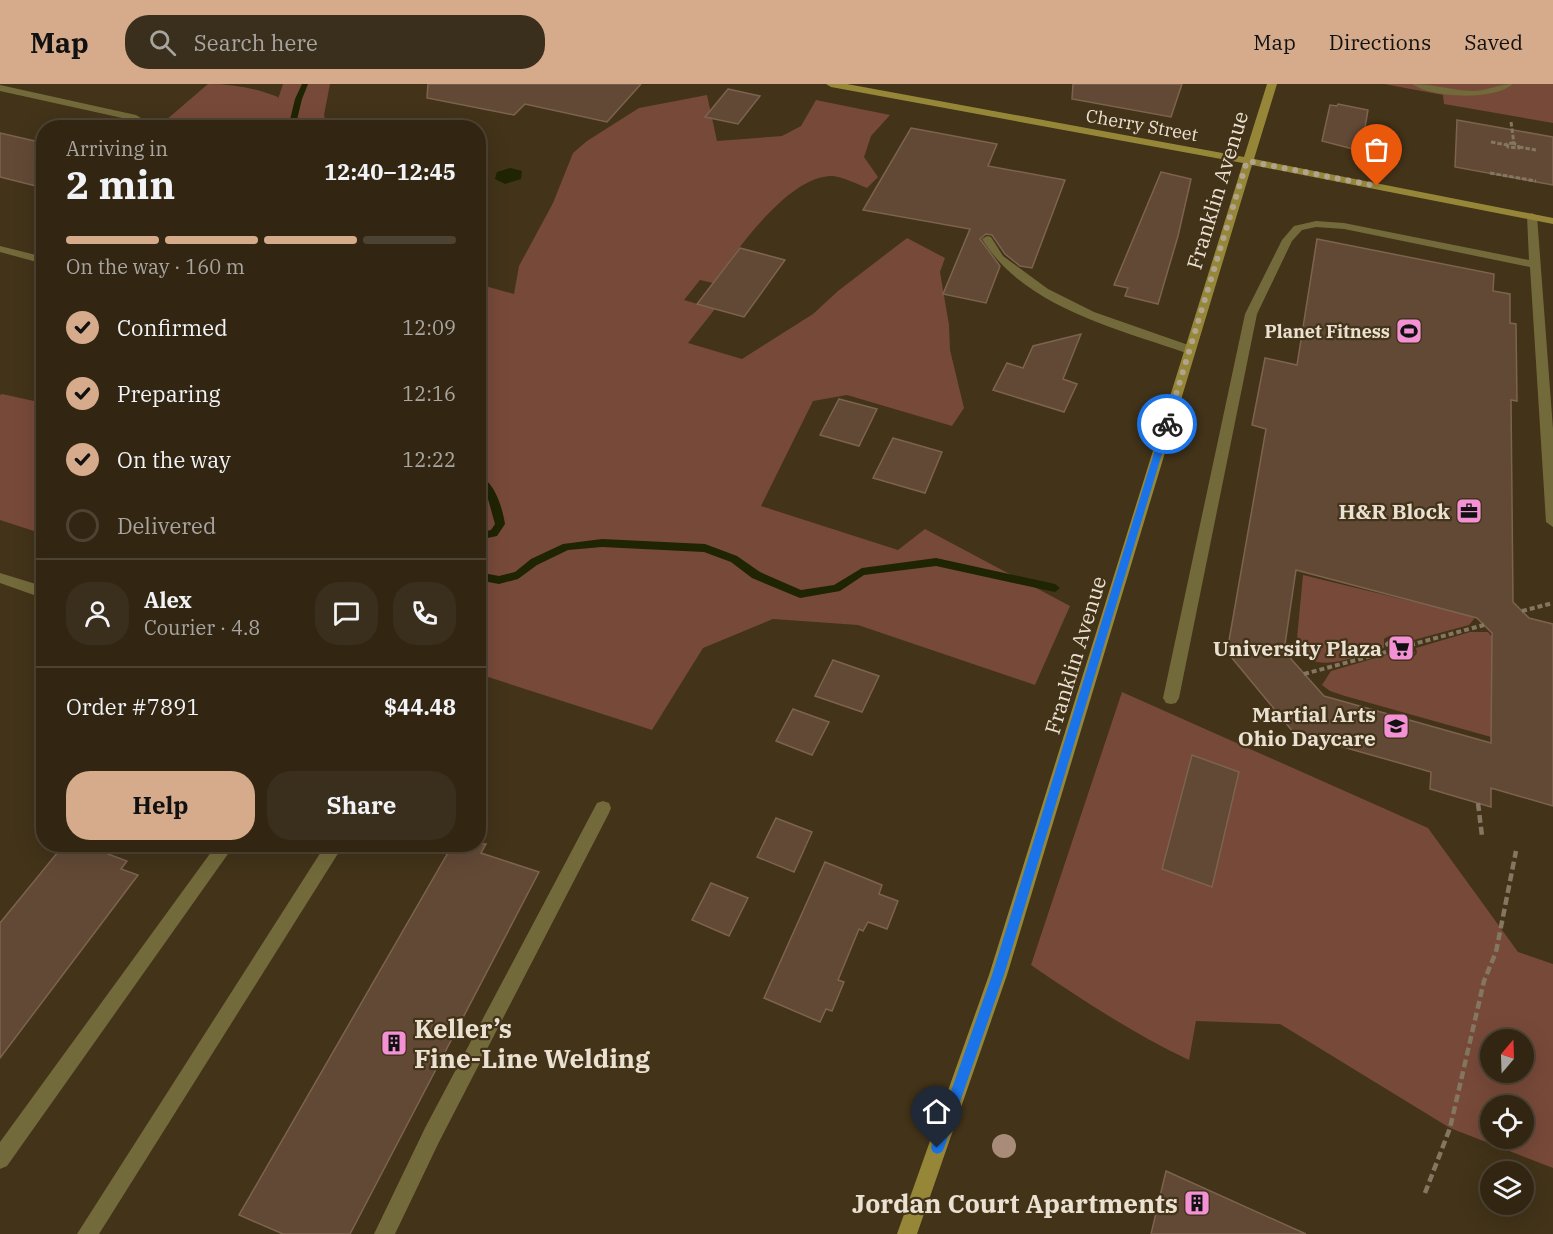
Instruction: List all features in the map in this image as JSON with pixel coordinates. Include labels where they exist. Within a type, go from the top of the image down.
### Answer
[{"type":"street","name":"Cherry Street","points":[[831,84],[1553,220]]},
{"type":"street","name":"Franklin Avenue","points":[[907,1234],[998,975],[1272,84]]},
{"type":"lane","points":[[1417,84],[1485,93],[1498,91],[1508,84]]},
{"type":"lane","points":[[0,88],[136,118]]},
{"type":"lane","points":[[1532,216],[1553,522]]},
{"type":"lane","points":[[1171,698],[1251,314],[1287,240],[1298,228],[1316,224],[1344,226],[1535,265]]},
{"type":"lane","points":[[987,239],[999,258],[1044,292],[1090,315],[1190,350]]},
{"type":"lane","points":[[0,249],[36,259]]},
{"type":"lane","points":[[0,578],[34,589]]},
{"type":"lane","points":[[384,1234],[432,1136],[603,808]]},
{"type":"lane","points":[[0,1159],[221,852]]},
{"type":"lane","points":[[87,1234],[331,852]]},
{"type":"path","points":[[1511,122],[1514,144]]},
{"type":"path","points":[[1491,142],[1514,144],[1536,150]]},
{"type":"path","points":[[1507,145],[1513,149],[1520,147]]},
{"type":"path","points":[[1490,173],[1536,181]]},
{"type":"path","points":[[1522,611],[1553,603]]},
{"type":"path","points":[[1410,645],[1485,625]]},
{"type":"path","points":[[1395,639],[1403,640],[1410,645],[1413,651],[1408,657],[1396,656],[1387,644],[1395,639]]},
{"type":"path","points":[[1304,674],[1390,651]]},
{"type":"path","points":[[1478,803],[1482,836]]},
{"type":"path","points":[[1425,1192],[1450,1128],[1484,981],[1496,952],[1516,851]]},
{"type":"shaded area","points":[[208,84],[252,89],[278,97],[278,99],[283,84],[330,84],[324,115],[325,120],[166,120]]},
{"type":"shaded area","points":[[1384,84],[1553,84],[1553,123],[1444,104],[1443,95]]},
{"type":"shaded area","points":[[707,95],[717,141],[782,136],[801,126],[816,100],[890,115],[871,136],[864,157],[878,177],[867,188],[833,176],[816,179],[799,188],[765,217],[713,283],[700,280],[684,300],[715,309],[688,343],[742,359],[813,314],[838,291],[907,238],[945,258],[940,272],[949,325],[950,350],[964,408],[952,426],[847,395],[813,401],[761,506],[898,550],[925,529],[1070,606],[1035,685],[858,625],[773,619],[703,648],[652,730],[486,676],[486,286],[514,294],[519,266],[553,203],[573,153],[587,141],[639,108]]},
{"type":"shaded area","points":[[510,168],[522,171],[521,179],[505,184],[495,179],[497,172]]},
{"type":"shaded area","points":[[0,395],[36,401],[36,532],[0,520]]},
{"type":"shaded area","points":[[1303,575],[1472,616],[1474,619],[1469,625],[1410,641],[1400,636],[1390,636],[1384,639],[1384,648],[1349,659],[1326,663],[1315,661],[1305,657],[1296,649]]},
{"type":"shaded area","points":[[1470,632],[1488,632],[1492,637],[1491,737],[1345,696],[1330,691],[1322,685],[1331,671],[1389,654],[1400,660],[1411,660],[1417,653],[1416,648]]},
{"type":"shaded area","points":[[1122,692],[1428,828],[1518,952],[1553,964],[1553,1168],[1504,1149],[1534,1149],[1534,1095],[1480,1095],[1480,1140],[1450,1128],[1280,1024],[1196,1021],[1189,1060],[1108,1016],[1031,965]]},
{"type":"building","points":[[428,84],[641,84],[607,122],[525,104],[514,115],[427,98]]},
{"type":"building","points":[[1073,84],[1182,84],[1171,117],[1072,99]]},
{"type":"building","points":[[728,89],[760,96],[738,124],[705,117]]},
{"type":"building","points":[[1338,104],[1368,110],[1361,151],[1322,141],[1330,105],[1337,106]]},
{"type":"building","points":[[1457,120],[1553,137],[1553,185],[1455,167]]},
{"type":"building","points":[[911,128],[997,144],[988,166],[1065,180],[1032,268],[1020,266],[1005,254],[992,235],[986,234],[980,239],[1000,266],[986,303],[943,294],[970,229],[863,210]]},
{"type":"building","points":[[0,133],[36,141],[36,186],[0,177]]},
{"type":"building","points":[[1161,172],[1191,179],[1178,236],[1158,304],[1125,296],[1128,288],[1114,285]]},
{"type":"building","points":[[1317,239],[1494,274],[1493,291],[1510,294],[1510,323],[1516,324],[1517,401],[1511,400],[1513,602],[1529,618],[1553,624],[1553,806],[1491,788],[1491,807],[1430,789],[1431,772],[1294,733],[1227,652],[1266,429],[1252,425],[1265,358],[1297,365]],"holes":[[[1296,570],[1477,618],[1492,633],[1491,743],[1324,696],[1284,651]]]},
{"type":"building","points":[[740,248],[785,260],[744,317],[697,304]]},
{"type":"building","points":[[1081,334],[1063,379],[1077,384],[1064,412],[993,390],[1007,363],[1023,368],[1033,346]]},
{"type":"building","points":[[839,399],[877,409],[859,446],[820,435]]},
{"type":"building","points":[[893,438],[942,452],[925,493],[873,478]]},
{"type":"building","points":[[833,660],[879,676],[862,712],[815,696]]},
{"type":"building","points":[[793,709],[829,722],[812,755],[776,741]]},
{"type":"building","points":[[1192,755],[1239,772],[1212,887],[1162,869]]},
{"type":"building","points":[[776,818],[812,832],[794,872],[757,857]]},
{"type":"building","points":[[58,852],[103,852],[127,861],[121,869],[138,875],[0,1058],[0,923]]},
{"type":"building","name":"Keller’s Fine-Line Welding","points":[[448,852],[482,852],[539,872],[350,1234],[283,1234],[239,1215]]},
{"type":"building","points":[[825,862],[882,885],[879,894],[898,901],[887,929],[868,922],[863,931],[859,929],[838,980],[844,982],[832,1011],[826,1009],[820,1022],[764,998]]},
{"type":"building","points":[[711,883],[748,898],[729,936],[692,920]]},
{"type":"building","name":"Jordan Court Apartments","points":[[1166,1171],[1306,1234],[1151,1234]]},
{"type":"waterway","points":[[293,120],[298,99],[305,84]]},
{"type":"waterway","points":[[486,487],[493,499],[500,524],[494,533],[486,535]]},
{"type":"waterway","points":[[486,578],[499,580],[518,575],[534,562],[566,547],[602,543],[705,548],[734,559],[756,575],[800,594],[836,588],[862,572],[936,562],[1055,588]]},
{"type":"way so far","points":[[1167,424],[1247,161],[1377,186]]},
{"type":"place","name":"Planet Fitness","points":[[1409,331]]},
{"type":"place","name":"H&R Block","points":[[1469,511]]},
{"type":"place","name":"University Plaza","points":[[1401,648]]},
{"type":"place","name":"Martial Arts Ohio Daycare","points":[[1396,726]]},
{"type":"place","name":"Keller’s Fine-Line Welding","points":[[394,1043]]},
{"type":"place","name":"Jordan Court Apartments","points":[[1197,1203]]},
{"type":"route","points":[[937,1148],[998,975],[1167,424]]}]
